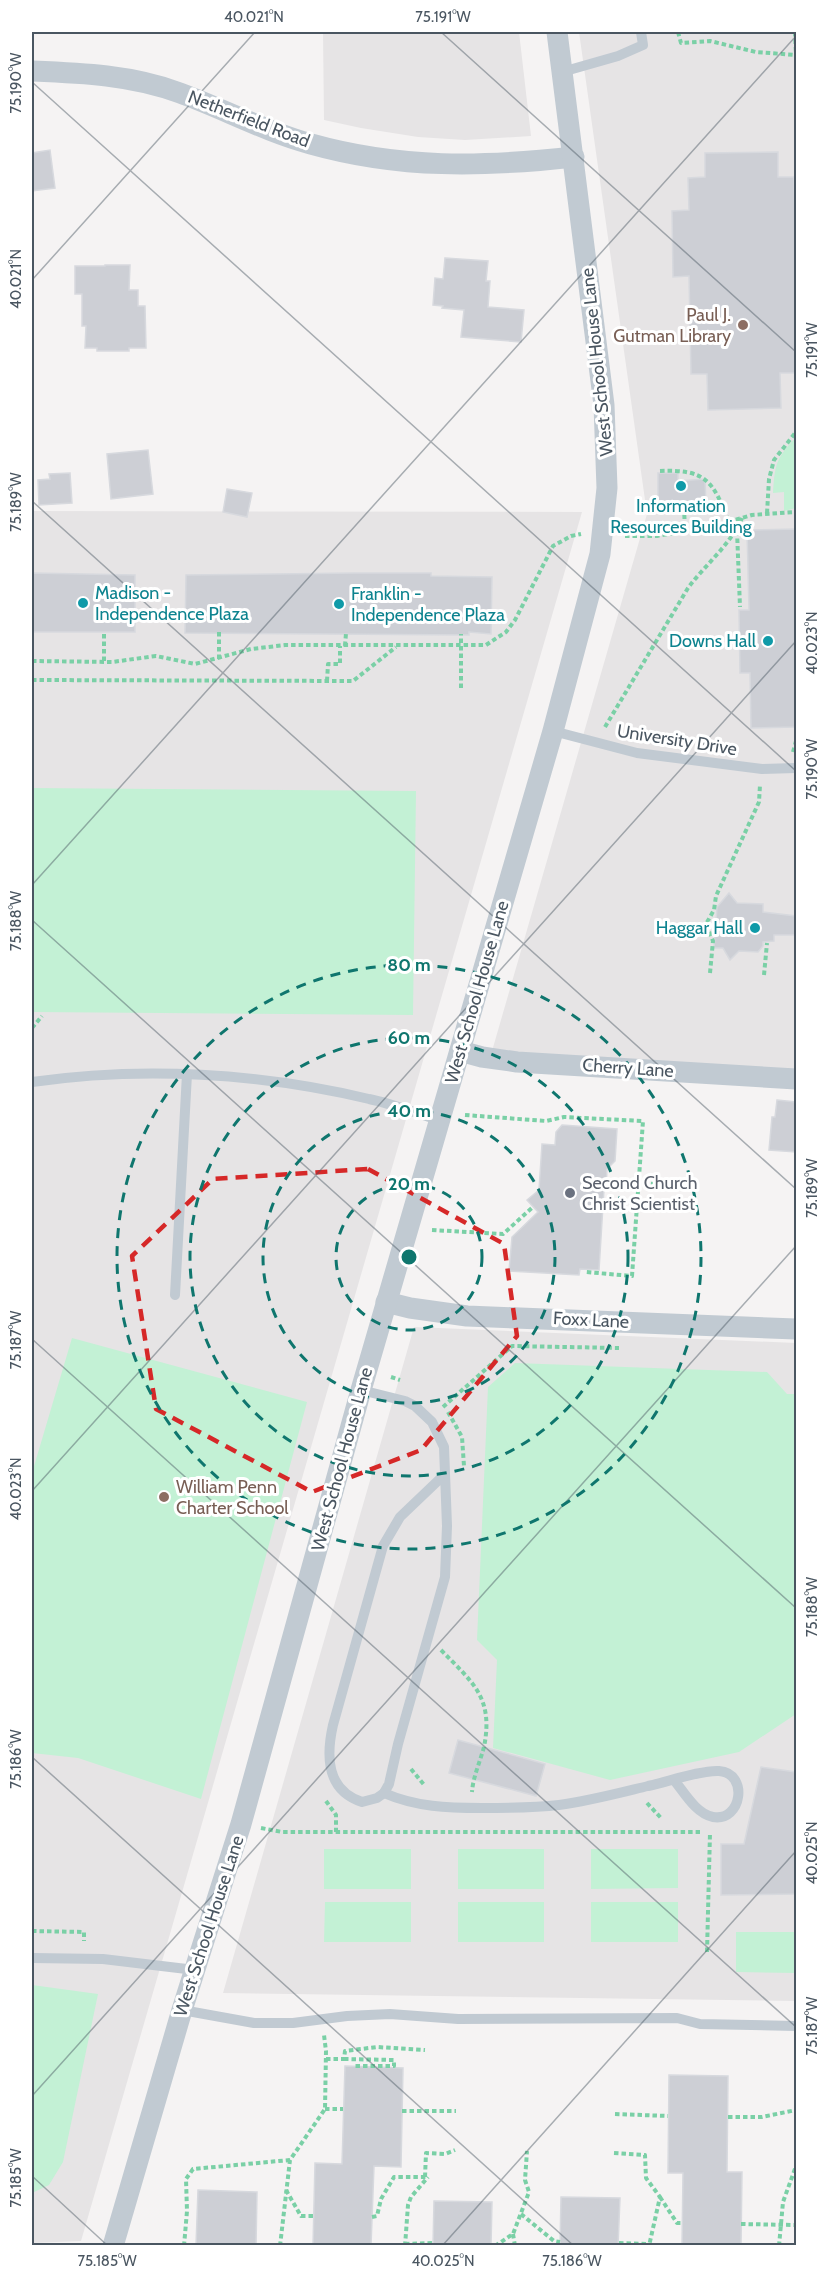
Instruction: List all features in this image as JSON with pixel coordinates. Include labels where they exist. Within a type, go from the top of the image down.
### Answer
[{"type":"street","name":"West School House Lane","points":[[113,2246],[182,2010],[227,1873],[267,1736],[386,1302],[553,731],[595,578],[604,534],[607,488],[604,405],[574,157],[556,32]]},
{"type":"street","name":"Netherfield Road","points":[[32,71],[80,73],[146,83],[178,92],[262,128],[310,144],[354,155],[439,165],[502,164],[574,157]]},
{"type":"street","name":"Cherry Lane","points":[[460,1051],[517,1062],[796,1080]]},
{"type":"street","name":"Foxx Lane","points":[[386,1302],[410,1308],[467,1316],[796,1329]]},
{"type":"lane","points":[[562,72],[618,56],[643,45],[641,32]]},
{"type":"lane","name":"University Drive","points":[[553,731],[637,753],[738,767],[796,768]]},
{"type":"lane","points":[[175,1295],[187,1074]]},
{"type":"lane","points":[[32,1082],[104,1076],[187,1074],[256,1079],[371,1099],[439,1120]]},
{"type":"lane","points":[[361,1390],[405,1401],[432,1422],[442,1441],[445,1461],[447,1526],[444,1577],[389,1784],[384,1793],[377,1798],[363,1802],[348,1794],[339,1785],[329,1765],[330,1740],[383,1546],[400,1517],[444,1475]]},
{"type":"lane","points":[[384,1793],[429,1806],[536,1807],[593,1799],[674,1780],[707,1773],[726,1773],[736,1783],[739,1798],[732,1811],[724,1816],[710,1817],[698,1808],[674,1780]]},
{"type":"lane","points":[[32,1958],[144,1963],[195,1970]]},
{"type":"lane","points":[[182,2010],[254,2023],[293,2023],[347,2016],[390,2014],[458,2019],[677,2018],[700,2024],[796,2026]]},
{"type":"path","points":[[678,32],[681,43],[710,41],[756,52],[796,55],[795,32]]},
{"type":"path","points":[[772,522],[769,479],[774,460],[796,432]]},
{"type":"path","points":[[660,471],[678,470],[706,479],[713,487],[729,522]]},
{"type":"path","points":[[684,507],[685,531]]},
{"type":"path","points":[[625,536],[657,536],[742,518],[796,512]]},
{"type":"path","points":[[598,743],[688,588],[737,530],[742,518]]},
{"type":"path","points":[[737,530],[740,607]]},
{"type":"path","points":[[32,661],[104,661],[156,656],[195,664],[271,646],[486,645],[506,632],[515,620],[553,546],[571,536],[585,533]]},
{"type":"path","points":[[104,633],[104,661]]},
{"type":"path","points":[[219,633],[219,659]]},
{"type":"path","points":[[327,681],[328,664],[340,664],[346,633]]},
{"type":"path","points":[[460,688],[461,634]]},
{"type":"path","points":[[32,680],[353,681],[397,646]]},
{"type":"path","points":[[706,924],[714,910],[716,896],[759,802]]},
{"type":"path","points":[[706,924],[714,925]]},
{"type":"path","points":[[706,924],[713,940],[710,973]]},
{"type":"path","points":[[764,975],[767,943]]},
{"type":"path","points":[[32,1028],[42,1016]]},
{"type":"path","points":[[465,1115],[546,1121],[564,1117],[643,1121],[632,1276],[586,1272]]},
{"type":"path","points":[[606,1180],[676,1186]]},
{"type":"path","points":[[432,1230],[503,1234],[533,1206]]},
{"type":"path","points":[[443,1407],[513,1346],[619,1348]]},
{"type":"path","points":[[439,1648],[478,1689],[483,1699],[485,1733],[472,1796]]},
{"type":"path","points":[[325,1800],[336,1815],[336,1832]]},
{"type":"path","points":[[707,1952],[710,1832]]},
{"type":"path","points":[[32,1930],[84,1932],[84,1959]]},
{"type":"path","points":[[344,2059],[345,2051],[363,2048],[425,2049]]},
{"type":"path","points":[[280,2246],[290,2160],[325,2109],[326,2052]]},
{"type":"path","points":[[326,2059],[394,2060],[394,2066],[353,2066]]},
{"type":"path","points":[[325,2109],[344,2109]]},
{"type":"path","points":[[728,2117],[762,2117],[796,2110]]},
{"type":"path","points":[[402,2111],[456,2111]]},
{"type":"path","points":[[615,2114],[668,2116]]},
{"type":"path","points":[[433,2243],[405,2245],[408,2205],[411,2197],[428,2177],[425,2177],[426,2153],[445,2154],[455,2150]]},
{"type":"path","points":[[515,2246],[513,2234],[529,2192],[525,2180],[527,2151]]},
{"type":"path","points":[[614,2153],[645,2155],[646,2178],[677,2223],[682,2223]]},
{"type":"path","points":[[184,2245],[187,2211],[186,2179],[194,2169],[290,2160]]},
{"type":"path","points":[[779,2246],[786,2191],[796,2166]]},
{"type":"path","points":[[372,2217],[377,2216],[381,2199],[394,2177],[425,2177]]},
{"type":"path","points":[[286,2189],[301,2216],[314,2216]]},
{"type":"path","points":[[618,2243],[649,2245],[660,2197]]},
{"type":"path","points":[[520,2214],[554,2241],[560,2242]]},
{"type":"path","points":[[741,2224],[796,2225]]},
{"type":"path","points":[[495,2246],[513,2234]]},
{"type":"path","points":[[146,2246],[196,2245]]},
{"type":"highlighted area","points":[[368,1169],[504,1244],[517,1336],[421,1450],[312,1492],[156,1409],[132,1256],[213,1179]]},
{"type":"shaded area","points":[[323,32],[519,32],[531,136],[465,140],[418,137],[324,120]]},
{"type":"shaded area","points":[[579,32],[796,32],[796,1076],[490,1058],[647,514]]},
{"type":"shaded area","name":"William Penn Charter School","points":[[32,511],[582,512],[81,2241],[32,2243]]},
{"type":"shaded area","points":[[414,1327],[796,1343],[796,2001],[223,1993]]},
{"type":"green space","points":[[796,437],[796,508],[784,511],[784,492],[773,493],[775,475],[780,456]]},
{"type":"green space","points":[[32,788],[416,791],[413,1015],[32,1012]]},
{"type":"green space","points":[[72,1338],[307,1402],[201,1799],[78,1758],[32,1753],[32,1473]]},
{"type":"green space","points":[[515,1363],[767,1372],[787,1394],[796,1394],[796,1714],[739,1752],[610,1780],[493,1748],[497,1660],[477,1640],[488,1387]]},
{"type":"green space","points":[[324,1849],[411,1849],[411,1889],[324,1889]]},
{"type":"green space","points":[[458,1849],[544,1849],[544,1889],[458,1889]]},
{"type":"green space","points":[[591,1849],[678,1849],[678,1888],[591,1889]]},
{"type":"green space","points":[[325,1902],[411,1902],[411,1942],[324,1942]]},
{"type":"green space","points":[[458,1902],[544,1902],[544,1942],[458,1942]]},
{"type":"green space","points":[[591,1902],[678,1902],[678,1942],[591,1942]]},
{"type":"green space","points":[[736,1932],[796,1932],[796,1973],[736,1972]]},
{"type":"green space","points":[[32,1985],[98,1994],[63,2162],[49,2185],[32,2193]]},
{"type":"building","points":[[50,150],[55,188],[32,191],[32,153]]},
{"type":"building","name":"Paul J. Gutman Library","points":[[778,152],[778,177],[794,177],[796,373],[780,373],[781,408],[708,410],[707,374],[691,374],[689,276],[673,277],[672,211],[689,210],[688,178],[705,177],[705,153]]},
{"type":"building","points":[[445,258],[488,261],[486,281],[490,281],[488,307],[524,310],[521,342],[461,337],[464,310],[433,305],[435,278],[443,279]]},
{"type":"building","points":[[130,265],[129,290],[138,290],[138,306],[145,306],[146,348],[129,348],[129,351],[97,351],[97,348],[85,348],[86,326],[82,326],[82,294],[75,294],[75,266]]},
{"type":"building","points":[[148,450],[153,494],[111,499],[107,454]]},
{"type":"building","points":[[70,473],[72,503],[39,505],[38,480],[50,479],[49,474]]},
{"type":"building","name":"Information Resources Building","points":[[658,473],[678,473],[678,481],[705,479],[706,506],[658,508]]},
{"type":"building","points":[[227,489],[252,493],[247,517],[223,512]]},
{"type":"building","name":"Downs Hall","points":[[796,529],[796,727],[751,728],[750,673],[740,673],[739,610],[749,610],[747,530]]},
{"type":"building","name":"Madison - Independence Plaza","points":[[32,573],[135,575],[135,632],[32,632]]},
{"type":"building","name":"Franklin - Independence Plaza","points":[[431,573],[431,576],[492,577],[491,634],[469,632],[469,635],[185,633],[186,575]]},
{"type":"building","name":"Haggar Hall","points":[[729,893],[737,903],[763,904],[763,912],[796,916],[796,935],[774,935],[774,941],[763,942],[758,952],[739,951],[730,960],[723,948],[714,948],[717,907]]},
{"type":"building","points":[[777,1100],[796,1102],[796,1152],[769,1150],[772,1117],[775,1117]]},
{"type":"building","points":[[562,1125],[617,1129],[615,1161],[607,1169],[604,1189],[599,1270],[580,1269],[579,1275],[509,1271],[512,1237],[538,1212],[527,1200],[539,1190],[542,1144],[555,1145],[556,1132]]},
{"type":"building","points":[[458,1740],[545,1764],[536,1796],[449,1773]]},
{"type":"building","points":[[761,1767],[796,1772],[796,1894],[721,1895],[721,1844],[744,1844]]},
{"type":"building","points":[[345,2066],[403,2068],[401,2167],[374,2166],[371,2246],[313,2246],[315,2163],[342,2164]]},
{"type":"building","points":[[669,2075],[728,2076],[727,2172],[742,2172],[741,2246],[682,2246],[683,2173],[668,2173]]},
{"type":"building","points":[[198,2190],[257,2192],[256,2246],[196,2246]]},
{"type":"building","points":[[561,2197],[620,2198],[618,2246],[560,2246]]},
{"type":"building","points":[[434,2201],[492,2202],[491,2246],[433,2246]]},
{"type":"place","name":"Paul J. Gutman Library","points":[[743,325]]},
{"type":"place","name":"Information Resources Building","points":[[681,486]]},
{"type":"place","name":"Madison - Independence Plaza","points":[[83,603]]},
{"type":"place","name":"Franklin - Independence Plaza","points":[[339,604]]},
{"type":"place","name":"Downs Hall","points":[[768,641]]},
{"type":"place","name":"Haggar Hall","points":[[755,928]]},
{"type":"place","name":"Second Church Christ Scientist","points":[[570,1193]]},
{"type":"place","name":"William Penn Charter School","points":[[164,1497]]}]
